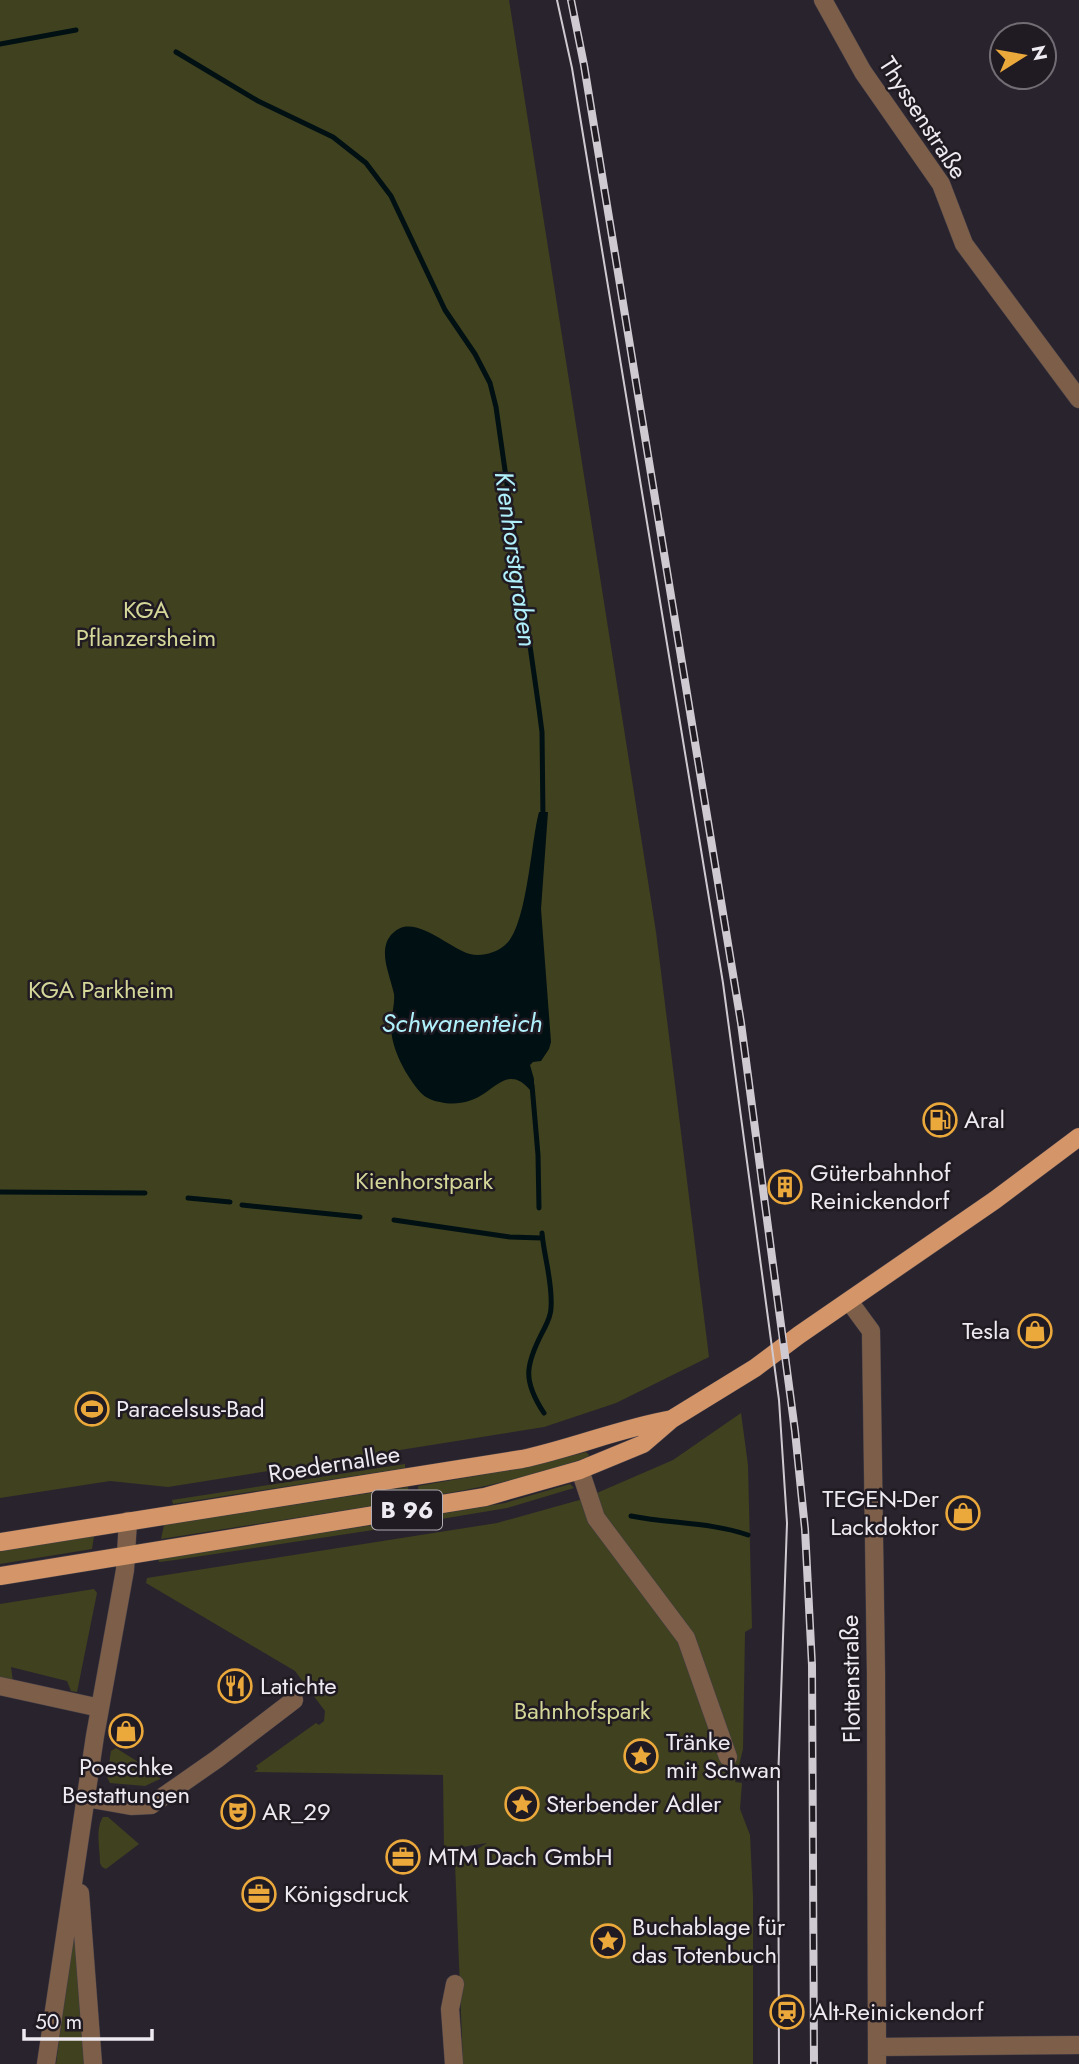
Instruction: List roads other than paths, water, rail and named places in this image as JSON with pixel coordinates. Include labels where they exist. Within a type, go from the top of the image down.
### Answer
[{"type":"main road","name":"Roedernallee","points":[[0,1576],[485,1497],[580,1470],[643,1444],[671,1419],[755,1368],[995,1200],[1079,1137]]},
{"type":"main road","name":"Roedernallee","points":[[0,1542],[522,1459],[634,1426],[671,1419]]},
{"type":"street","name":"Thyssenstraße","points":[[823,0],[863,72],[941,184],[964,244],[1079,400]]},
{"type":"street","name":"Flottenstraße","points":[[849,1301],[871,1331],[876,1664],[877,2056]]},
{"type":"street","points":[[580,1470],[596,1518],[686,1638],[728,1757]]},
{"type":"street","points":[[46,2064],[100,1708],[127,1555],[128,1521]]},
{"type":"street","points":[[0,1686],[100,1708]]},
{"type":"street","points":[[86,1798],[131,1806],[151,1805],[294,1700]]},
{"type":"street","points":[[77,1864],[93,2064]]},
{"type":"street","points":[[454,2064],[450,2009],[455,1984]]},
{"type":"street","points":[[877,2056],[1079,2045]]},
{"type":"water","name":"Schwanenteich","points":[[539,812],[548,812],[541,909],[551,1042],[541,1061],[530,1065],[534,1090],[530,1090],[518,1080],[508,1079],[469,1101],[452,1104],[432,1100],[421,1093],[410,1079],[394,1044],[391,1026],[394,994],[385,959],[387,941],[401,928],[411,927],[431,933],[470,954],[488,954],[505,945],[512,936],[523,903]]},
{"type":"waterway","name":"Kienhorstgraben","points":[[0,44],[76,30]]},
{"type":"waterway","name":"Kienhorstgraben","points":[[176,52],[258,101],[333,137],[366,163],[391,196],[445,310],[475,354],[490,383],[496,407],[542,732],[543,818]]},
{"type":"waterway","name":"Kienhorstgraben","points":[[532,1085],[539,1208]]},
{"type":"waterway","points":[[0,1192],[145,1193]]},
{"type":"waterway","points":[[188,1198],[230,1202]]},
{"type":"waterway","points":[[242,1205],[360,1217]]},
{"type":"waterway","points":[[394,1220],[510,1237],[542,1238]]},
{"type":"waterway","name":"Kienhorstgraben","points":[[542,1233],[551,1289],[551,1311],[532,1355],[529,1373],[532,1392],[544,1413]]},
{"type":"waterway","name":"Kienhorstgraben","points":[[631,1516],[719,1528],[748,1535]]},
{"type":"tram line","points":[[557,0],[572,68],[723,983],[779,1400],[787,1523],[778,1782],[779,2064]]},
{"type":"railway","points":[[571,0],[584,65],[741,1023],[795,1431],[805,1529],[812,1665],[814,2064]]},
{"type":"place","name":"Aral","points":[[940,1120]]},
{"type":"place","name":"Güterbahnhof Reinickendorf","points":[[785,1187]]},
{"type":"place","name":"Tesla","points":[[1035,1331]]},
{"type":"place","name":"Paracelsus-Bad","points":[[92,1409]]},
{"type":"place","name":"TEGEN-Der Lackdoktor","points":[[963,1513]]},
{"type":"place","name":"Latichte","points":[[235,1686]]},
{"type":"place","name":"Poeschke Bestattungen","points":[[126,1731]]},
{"type":"place","name":"Tränke mit Schwan","points":[[641,1756]]},
{"type":"place","name":"Sterbender Adler","points":[[522,1804]]},
{"type":"place","name":"AR_29","points":[[238,1812]]},
{"type":"place","name":"MTM Dach GmbH","points":[[403,1857]]},
{"type":"place","name":"Königsdruck","points":[[259,1894]]},
{"type":"place","name":"Buchablage für das Totenbuch","points":[[608,1941]]},
{"type":"place","name":"Alt-Reinickendorf","points":[[787,2012]]},
{"type":"park label","name":"KGA Pflanzersheim","points":[[146,624]]},
{"type":"park label","name":"KGA Parkheim","points":[[101,990]]},
{"type":"park label","name":"Kienhorstpark","points":[[424,1181]]},
{"type":"park label","name":"Bahnhofspark","points":[[582,1711]]}]
